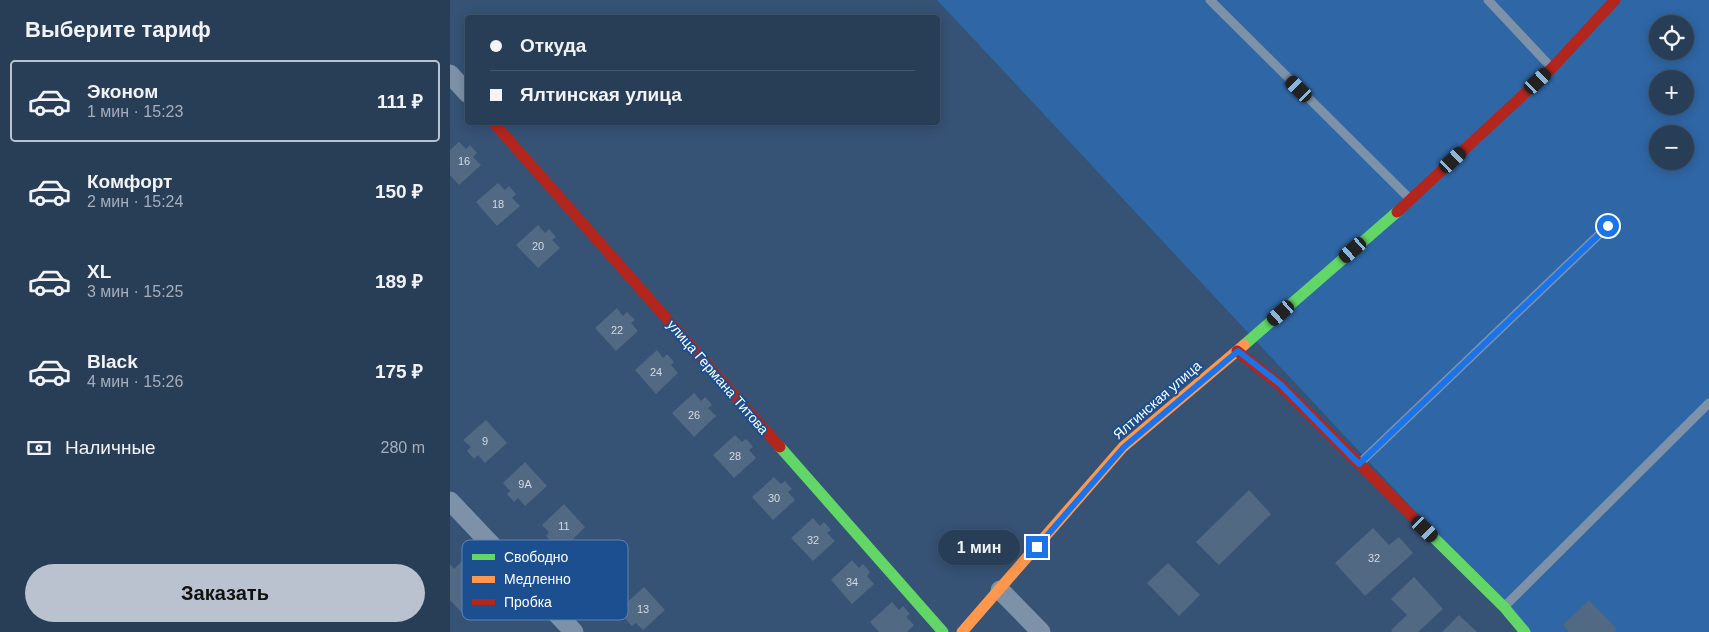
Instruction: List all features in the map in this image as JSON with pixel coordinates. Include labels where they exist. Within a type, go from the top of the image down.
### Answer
[{"type":"street","name":"Ялтинская улица","points":[[962,632],[1124,447],[1238,351],[1411,200],[1552,68],[1615,0]]},
{"type":"street","points":[[450,74],[465,91]]},
{"type":"street","name":"улица Германа Титова","points":[[496,125],[942,632]]},
{"type":"street","points":[[1238,351],[1280,384],[1504,607],[1525,632]]},
{"type":"street","points":[[450,501],[487,540]]},
{"type":"street","points":[[1000,590],[1041,632]]},
{"type":"street","points":[[563,620],[574,632]]},
{"type":"lane","points":[[1210,0],[1411,200]]},
{"type":"lane","points":[[1488,0],[1552,68]]},
{"type":"lane","points":[[1359,464],[1608,226]]},
{"type":"lane","points":[[1504,607],[1709,403]]},
{"type":"shaded area","points":[[937,0],[1709,0],[1709,632],[1528,632]]},
{"type":"building","points":[[459,142],[466,149],[470,145],[477,153],[473,157],[481,165],[459,185],[450,175],[450,150]]},
{"type":"building","points":[[498,183],[505,190],[509,186],[516,194],[512,198],[520,206],[497,226],[476,202]]},
{"type":"building","points":[[538,225],[545,233],[549,229],[556,237],[552,240],[560,248],[538,268],[516,245]]},
{"type":"building","points":[[617,308],[623,316],[627,312],[635,320],[631,323],[638,331],[616,351],[595,328]]},
{"type":"building","points":[[657,350],[663,358],[667,354],[674,362],[671,365],[678,373],[656,394],[635,370]]},
{"type":"building","points":[[694,393],[701,401],[705,397],[709,401],[712,405],[708,408],[716,416],[694,437],[672,413]]},
{"type":"building","points":[[486,420],[507,443],[485,463],[478,455],[474,459],[467,451],[471,447],[463,440]]},
{"type":"building","points":[[735,435],[742,442],[746,439],[750,443],[753,447],[749,450],[756,458],[734,478],[713,455]]},
{"type":"building","points":[[525,462],[547,486],[525,506],[518,498],[514,502],[507,494],[510,491],[503,483]]},
{"type":"building","points":[[774,477],[781,484],[785,481],[792,489],[788,492],[795,500],[773,520],[752,497]]},
{"type":"building","points":[[1249,490],[1271,514],[1219,565],[1196,542]]},
{"type":"building","points":[[564,504],[585,527],[572,540],[550,540],[546,536],[549,532],[542,525]]},
{"type":"building","points":[[813,518],[820,526],[824,522],[831,530],[827,533],[835,541],[813,561],[791,538]]},
{"type":"building","points":[[1373,528],[1389,545],[1399,537],[1413,553],[1365,596],[1335,563]]},
{"type":"building","points":[[852,560],[859,568],[863,564],[870,572],[867,576],[874,584],[852,604],[831,580]]},
{"type":"building","points":[[462,561],[462,613],[450,600],[450,564],[454,569]]},
{"type":"building","points":[[1168,563],[1200,595],[1179,616],[1147,583]]},
{"type":"building","points":[[1414,577],[1443,609],[1418,632],[1392,632],[1391,630],[1407,615],[1391,599]]},
{"type":"building","points":[[644,587],[665,610],[643,630],[636,623],[632,626],[627,620],[628,602]]},
{"type":"building","points":[[1589,600],[1617,629],[1614,632],[1569,632],[1563,625]]},
{"type":"building","points":[[892,602],[899,610],[903,606],[910,614],[906,617],[914,625],[907,632],[879,632],[870,622]]},
{"type":"building","points":[[1459,615],[1477,632],[1442,632]]},
{"type":"traffic: fast","points":[[1244,345],[1397,212]]},
{"type":"traffic: fast","points":[[780,447],[943,632]]},
{"type":"traffic: fast","points":[[1426,530],[1504,607],[1525,632]]},
{"type":"traffic: slow","points":[[962,632],[1123,447],[1244,345]]},
{"type":"traffic: jam","points":[[1397,212],[1552,68],[1615,0]]},
{"type":"traffic: jam","points":[[496,125],[780,447]]},
{"type":"traffic: jam","points":[[1237,351],[1280,385],[1426,530]]},
{"type":"route","points":[[1037,547],[1124,447],[1238,351],[1280,384],[1359,464],[1608,226]]}]
